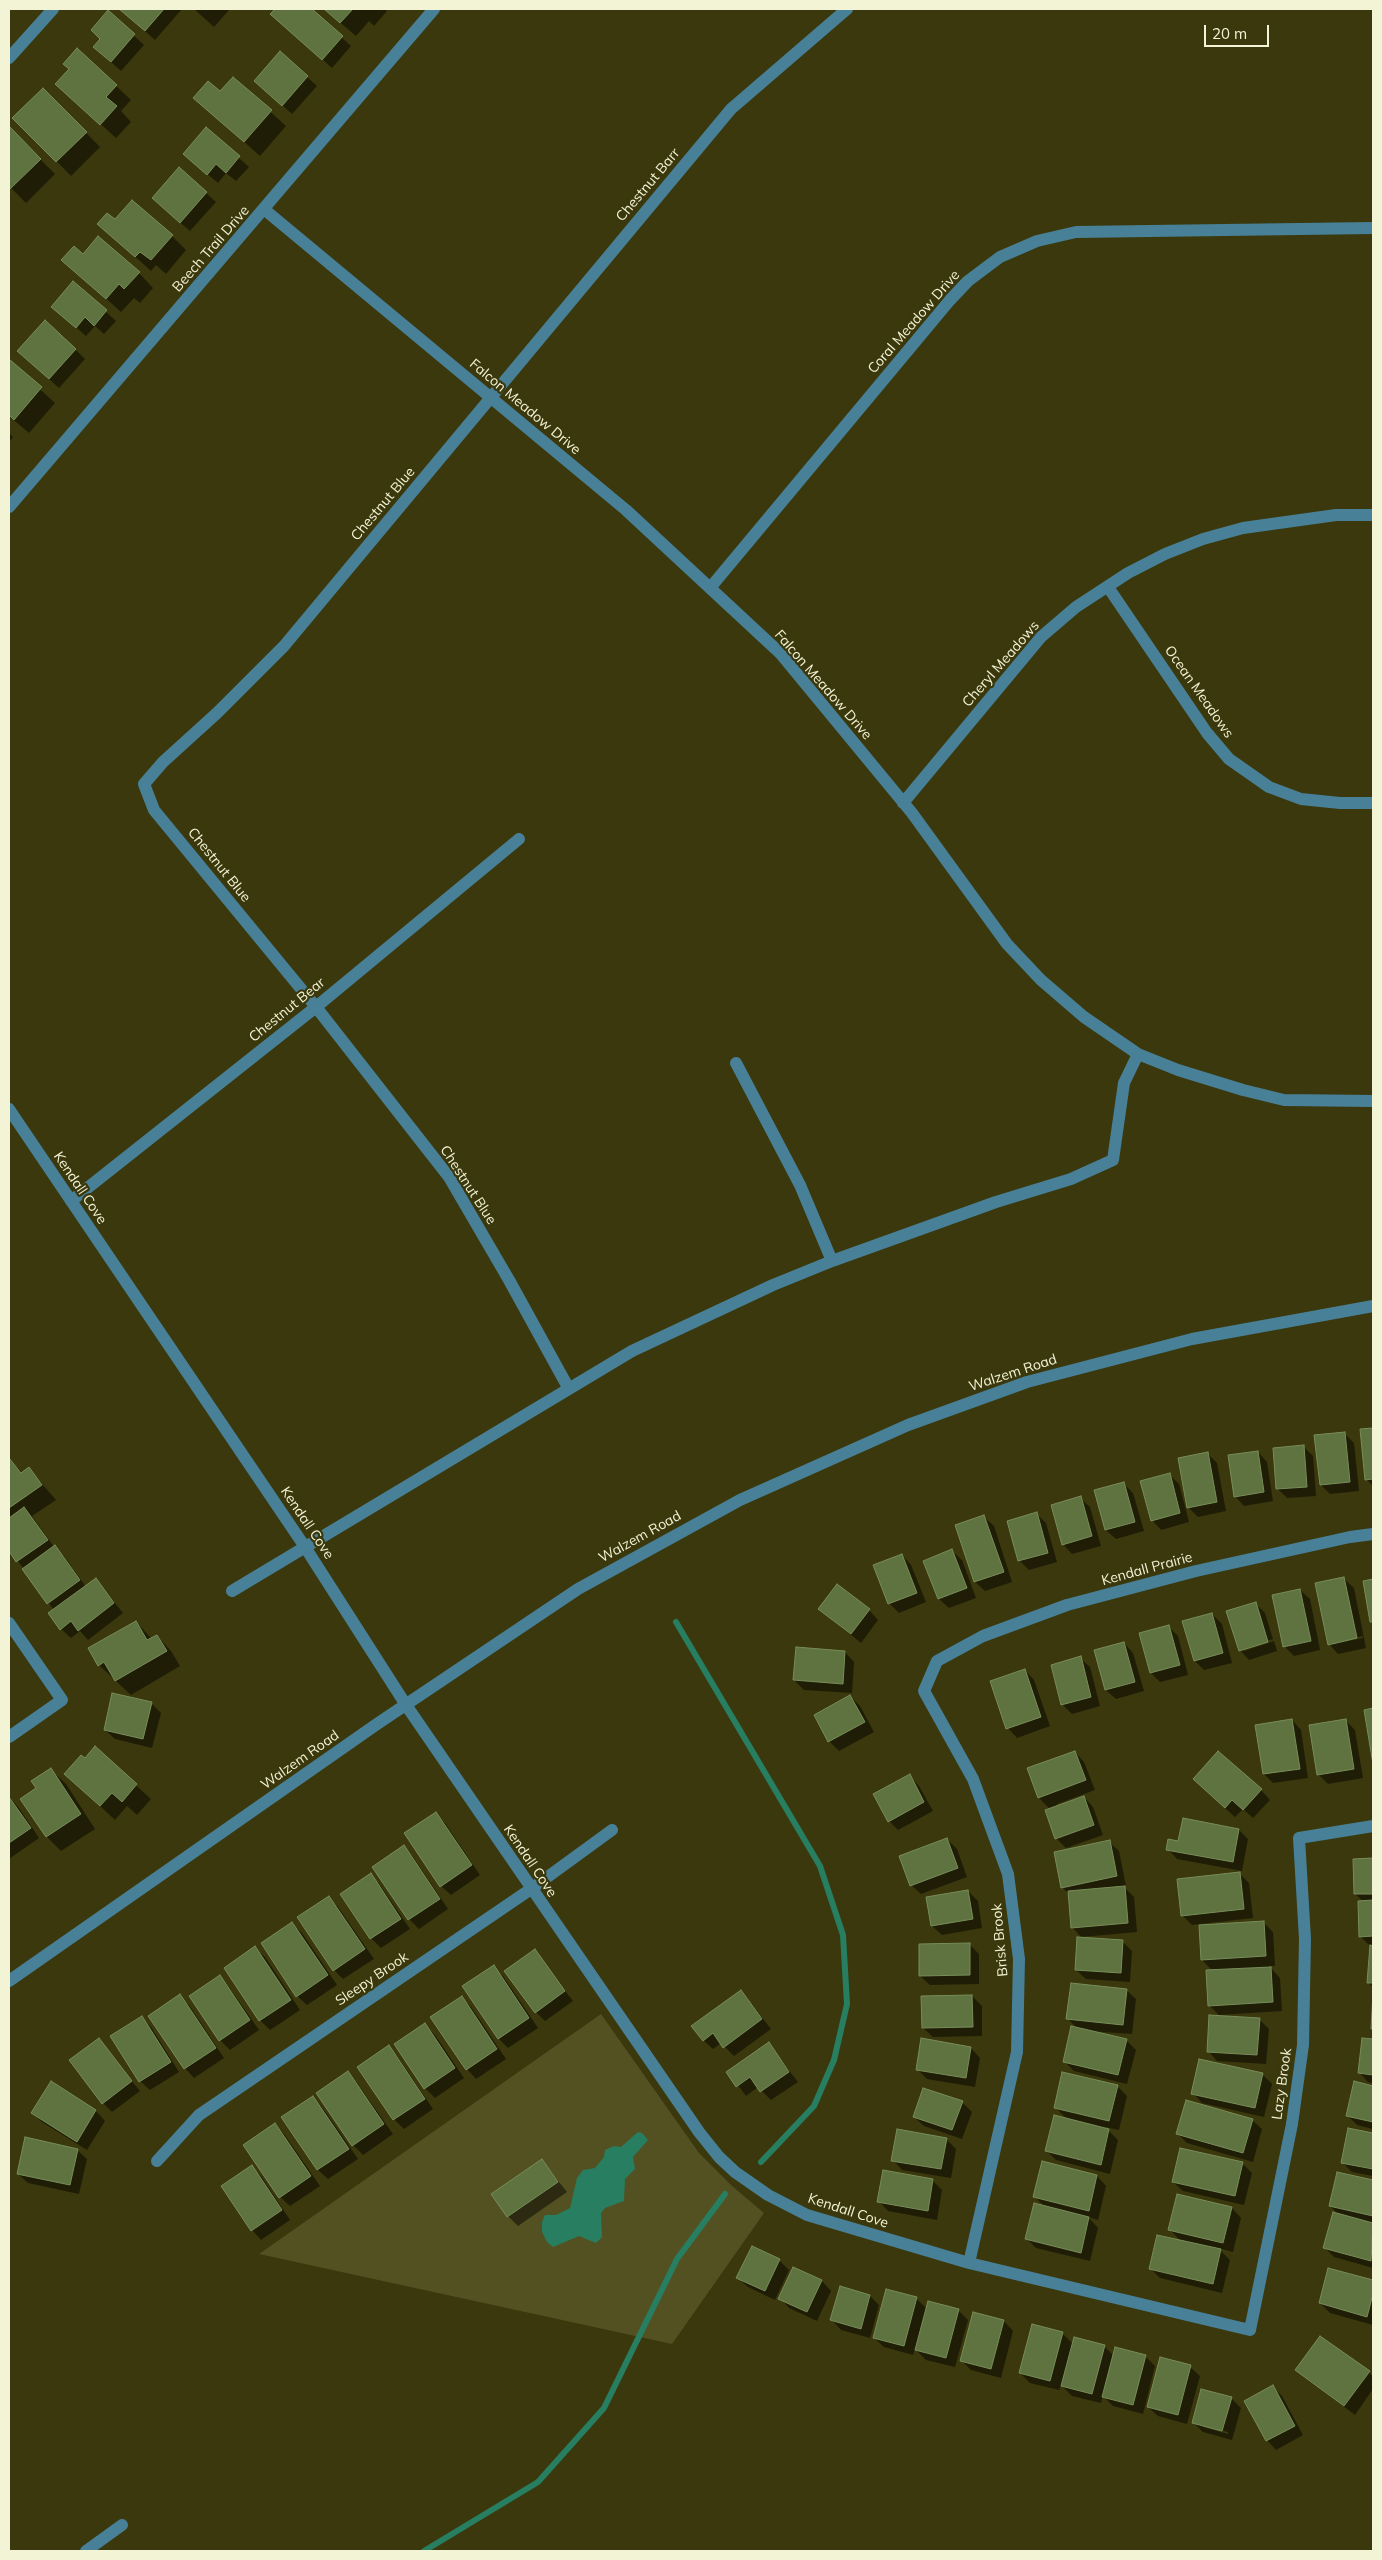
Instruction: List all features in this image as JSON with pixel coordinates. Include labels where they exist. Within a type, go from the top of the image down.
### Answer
[{"type":"street","points":[[9,58],[53,9]]},
{"type":"street","name":"Beech Trail Drive","points":[[9,507],[265,210],[434,9]]},
{"type":"street","name":"Chestnut Barr","points":[[491,398],[731,109],[847,9]]},
{"type":"street","name":"Falcon Meadow Drive","points":[[265,210],[626,510],[780,653],[903,803],[1014,951],[1041,980],[1084,1017],[1138,1054],[1178,1070],[1284,1100],[1373,1101]]},
{"type":"street","name":"Coral Meadow Drive","points":[[710,588],[950,300],[968,281],[1000,257],[1037,241],[1076,232],[1373,228]]},
{"type":"street","name":"Chestnut Blue","points":[[491,398],[284,646],[217,713],[163,762],[144,784],[154,810],[316,1006],[449,1178],[509,1280],[568,1389]]},
{"type":"street","name":"Cheryl Meadows","points":[[903,803],[1041,637],[1076,607],[1108,586],[1165,554],[1203,539],[1235,530],[1284,521],[1336,515],[1373,515]]},
{"type":"street","name":"Ocean Meadows","points":[[1108,586],[1208,733],[1229,759],[1269,787],[1301,798],[1340,803],[1373,803]]},
{"type":"street","name":"Chestnut Bear","points":[[71,1201],[316,1006],[519,839]]},
{"type":"street","points":[[232,1592],[632,1351],[773,1285],[832,1261],[996,1202],[1071,1179],[1113,1160],[1124,1083],[1138,1054]]},
{"type":"street","points":[[736,1063],[800,1184],[832,1261]]},
{"type":"street","name":"Kendall Cove","points":[[9,1109],[305,1547],[406,1705],[699,2132],[719,2157],[735,2172],[768,2195],[807,2215],[969,2263],[1250,2330]]},
{"type":"street","name":"Walzem Road","points":[[9,1981],[406,1705],[578,1589],[740,1500],[908,1425],[1027,1382],[1117,1356],[1192,1339],[1373,1306]]},
{"type":"street","name":"Kendall Prairie","points":[[937,1661],[983,1636],[1067,1605],[1196,1571],[1350,1537],[1373,1534]]},
{"type":"street","points":[[9,1623],[62,1700],[9,1737]]},
{"type":"street","name":"Brisk Brook","points":[[937,1661],[924,1691],[972,1779],[1008,1874],[1019,1959],[1017,2052],[969,2263]]},
{"type":"street","name":"Lazy Brook","points":[[1250,2330],[1292,2124],[1303,2045],[1305,1939],[1299,1838],[1373,1826]]},
{"type":"street","name":"Sleepy Brook","points":[[157,2161],[199,2115],[531,1889],[612,1830]]},
{"type":"street","points":[[86,2551],[122,2525]]},
{"type":"shaded area","points":[[601,2014],[699,2153],[731,2185],[764,2213],[672,2344],[259,2254]]},
{"type":"shaded area","points":[[638,2132],[642,2133],[648,2140],[633,2157],[635,2169],[625,2179],[624,2201],[605,2208],[601,2213],[602,2237],[596,2243],[579,2236],[553,2247],[547,2242],[542,2232],[542,2222],[545,2215],[556,2215],[570,2208],[577,2178],[583,2170],[595,2168],[604,2157],[605,2150],[614,2146],[621,2147]]},
{"type":"building","points":[[119,9],[164,9],[145,31]]},
{"type":"building","points":[[275,9],[312,9],[343,36],[322,60],[270,14]]},
{"type":"building","points":[[324,9],[353,9],[340,23]]},
{"type":"building","points":[[108,10],[135,34],[111,62],[93,47],[100,39],[91,30]]},
{"type":"building","points":[[77,48],[117,85],[106,97],[117,106],[100,125],[55,84],[69,69],[63,64]]},
{"type":"building","points":[[280,51],[308,76],[282,106],[254,81]]},
{"type":"building","points":[[233,77],[272,110],[244,142],[193,98],[208,81],[220,91]]},
{"type":"building","points":[[43,88],[87,132],[56,162],[12,118]]},
{"type":"building","points":[[9,126],[41,159],[10,189],[9,188]]},
{"type":"building","points":[[206,127],[240,156],[226,173],[216,164],[207,175],[183,154]]},
{"type":"building","points":[[179,167],[207,192],[180,223],[152,198]]},
{"type":"building","points":[[132,200],[173,235],[151,260],[140,252],[135,257],[97,224],[107,213],[115,219]]},
{"type":"building","points":[[98,236],[140,272],[124,289],[119,284],[106,299],[61,260],[74,246],[83,254]]},
{"type":"building","points":[[73,281],[107,310],[94,326],[85,317],[76,328],[51,307]]},
{"type":"building","points":[[45,320],[76,349],[49,379],[17,351]]},
{"type":"building","points":[[9,359],[42,387],[14,420],[9,415]]},
{"type":"building","points":[[1373,1428],[1373,1479],[1365,1480],[1360,1429]]},
{"type":"building","points":[[1345,1432],[1350,1482],[1320,1485],[1314,1435]]},
{"type":"building","points":[[1304,1445],[1307,1487],[1276,1489],[1273,1448]]},
{"type":"building","points":[[1258,1451],[1264,1492],[1234,1497],[1228,1455]]},
{"type":"building","points":[[1208,1452],[1217,1502],[1187,1508],[1178,1458]]},
{"type":"building","points":[[9,1458],[21,1473],[29,1467],[42,1485],[9,1508]]},
{"type":"building","points":[[1170,1473],[1180,1513],[1151,1521],[1140,1481]]},
{"type":"building","points":[[1124,1482],[1135,1522],[1105,1530],[1094,1490]]},
{"type":"building","points":[[1081,1496],[1092,1536],[1062,1545],[1051,1505]]},
{"type":"building","points":[[24,1507],[48,1540],[16,1562],[9,1551],[9,1518]]},
{"type":"building","points":[[1037,1512],[1048,1553],[1018,1561],[1007,1521]]},
{"type":"building","points":[[984,1515],[1004,1572],[974,1582],[955,1525]]},
{"type":"building","points":[[55,1545],[80,1580],[47,1604],[22,1569]]},
{"type":"building","points":[[952,1549],[967,1588],[938,1599],[923,1561]]},
{"type":"building","points":[[902,1554],[917,1593],[888,1604],[873,1565]]},
{"type":"building","points":[[1344,1577],[1357,1638],[1328,1645],[1315,1583]]},
{"type":"building","points":[[96,1578],[114,1603],[78,1631],[71,1621],[60,1630],[48,1613]]},
{"type":"building","points":[[1373,1579],[1373,1622],[1370,1622],[1363,1581]]},
{"type":"building","points":[[837,1584],[870,1609],[851,1634],[818,1609]]},
{"type":"building","points":[[1300,1589],[1311,1641],[1283,1647],[1272,1595]]},
{"type":"building","points":[[1256,1602],[1268,1642],[1239,1651],[1226,1611]]},
{"type":"building","points":[[1212,1613],[1223,1653],[1194,1661],[1182,1621]]},
{"type":"building","points":[[136,1621],[147,1640],[157,1635],[167,1651],[115,1681],[104,1662],[98,1666],[88,1648]]},
{"type":"building","points":[[1169,1625],[1180,1665],[1150,1673],[1139,1633]]},
{"type":"building","points":[[1124,1642],[1135,1682],[1105,1690],[1094,1650]]},
{"type":"building","points":[[796,1647],[845,1651],[843,1684],[793,1680]]},
{"type":"building","points":[[1081,1656],[1091,1697],[1061,1705],[1051,1665]]},
{"type":"building","points":[[1025,1669],[1041,1717],[1006,1729],[990,1681]]},
{"type":"building","points":[[112,1693],[152,1702],[143,1739],[104,1730]]},
{"type":"building","points":[[850,1695],[865,1722],[828,1742],[814,1715]]},
{"type":"building","points":[[1373,1708],[1373,1764],[1364,1710]]},
{"type":"building","points":[[1292,1719],[1300,1769],[1263,1774],[1255,1725]]},
{"type":"building","points":[[1346,1719],[1354,1769],[1317,1775],[1309,1725]]},
{"type":"building","points":[[95,1746],[137,1784],[122,1802],[112,1793],[100,1806],[64,1774],[81,1755],[85,1758]]},
{"type":"building","points":[[1075,1751],[1086,1780],[1038,1798],[1027,1768]]},
{"type":"building","points":[[1218,1751],[1262,1789],[1243,1810],[1232,1800],[1225,1808],[1193,1779]]},
{"type":"building","points":[[51,1768],[81,1814],[46,1837],[20,1799],[36,1788],[31,1781]]},
{"type":"building","points":[[910,1774],[924,1802],[888,1822],[873,1794]]},
{"type":"building","points":[[1084,1796],[1094,1825],[1055,1839],[1045,1810]]},
{"type":"building","points":[[9,1797],[31,1828],[9,1843]]},
{"type":"building","points":[[436,1812],[472,1865],[440,1887],[404,1833]]},
{"type":"building","points":[[1183,1818],[1239,1829],[1233,1862],[1166,1850],[1168,1839],[1178,1841]]},
{"type":"building","points":[[947,1838],[958,1868],[910,1886],[899,1856]]},
{"type":"building","points":[[1110,1840],[1117,1876],[1061,1888],[1054,1852]]},
{"type":"building","points":[[404,1845],[440,1899],[408,1920],[372,1867]]},
{"type":"building","points":[[1373,1858],[1373,1894],[1354,1894],[1353,1859]]},
{"type":"building","points":[[1240,1872],[1244,1909],[1181,1916],[1177,1879]]},
{"type":"building","points":[[371,1873],[401,1919],[370,1939],[340,1894]]},
{"type":"building","points":[[1125,1886],[1128,1923],[1071,1928],[1068,1891]]},
{"type":"building","points":[[968,1890],[973,1919],[931,1926],[926,1897]]},
{"type":"building","points":[[329,1896],[365,1949],[333,1971],[297,1917]]},
{"type":"building","points":[[1373,1900],[1373,1936],[1359,1937],[1358,1901]]},
{"type":"building","points":[[1264,1921],[1266,1956],[1201,1960],[1199,1925]]},
{"type":"building","points":[[292,1922],[328,1975],[296,1997],[261,1943]]},
{"type":"building","points":[[1077,1937],[1123,1940],[1121,1973],[1075,1970]]},
{"type":"building","points":[[970,1943],[970,1975],[919,1976],[919,1944]]},
{"type":"building","points":[[1370,1945],[1373,1946],[1373,1983],[1367,1983]]},
{"type":"building","points":[[255,1946],[291,2000],[259,2021],[224,1968]]},
{"type":"building","points":[[535,1949],[565,1991],[535,2013],[504,1971]]},
{"type":"building","points":[[494,1965],[529,2018],[498,2039],[462,1986]]},
{"type":"building","points":[[1271,1967],[1273,2002],[1208,2006],[1206,1970]]},
{"type":"building","points":[[220,1975],[250,2020],[219,2041],[189,1996]]},
{"type":"building","points":[[1071,1983],[1127,1989],[1123,2025],[1066,2019]]},
{"type":"building","points":[[741,1990],[762,2019],[723,2048],[713,2033],[703,2041],[691,2026]]},
{"type":"building","points":[[180,1994],[216,2048],[184,2069],[148,2016]]},
{"type":"building","points":[[1373,1994],[1373,2029],[1371,2029]]},
{"type":"building","points":[[972,1995],[973,2027],[922,2028],[921,1996]]},
{"type":"building","points":[[462,1996],[497,2049],[466,2070],[430,2017]]},
{"type":"building","points":[[1209,2015],[1260,2018],[1257,2055],[1207,2052]]},
{"type":"building","points":[[142,2016],[171,2062],[139,2082],[110,2036]]},
{"type":"building","points":[[425,2023],[455,2068],[424,2089],[394,2044]]},
{"type":"building","points":[[1071,2026],[1127,2039],[1118,2075],[1063,2062]]},
{"type":"building","points":[[99,2038],[132,2081],[102,2104],[69,2060]]},
{"type":"building","points":[[921,2038],[971,2047],[966,2078],[916,2070]]},
{"type":"building","points":[[1362,2038],[1373,2039],[1373,2075],[1358,2073]]},
{"type":"building","points":[[769,2042],[789,2072],[760,2092],[750,2077],[736,2087],[726,2072]]},
{"type":"building","points":[[389,2045],[425,2099],[393,2120],[357,2067]]},
{"type":"building","points":[[1199,2059],[1263,2073],[1255,2108],[1191,2094]]},
{"type":"building","points":[[348,2071],[384,2124],[352,2146],[316,2093]]},
{"type":"building","points":[[1062,2072],[1118,2085],[1109,2121],[1054,2108]]},
{"type":"building","points":[[51,2081],[96,2110],[77,2142],[31,2113]]},
{"type":"building","points":[[1354,2081],[1373,2086],[1373,2122],[1346,2116]]},
{"type":"building","points":[[923,2088],[963,2101],[952,2130],[913,2117]]},
{"type":"building","points":[[313,2096],[349,2149],[317,2170],[281,2117]]},
{"type":"building","points":[[1186,2100],[1253,2119],[1243,2153],[1176,2134]]},
{"type":"building","points":[[1054,2115],[1109,2129],[1101,2165],[1045,2151]]},
{"type":"building","points":[[275,2123],[311,2176],[279,2198],[243,2145]]},
{"type":"building","points":[[1348,2128],[1373,2133],[1373,2169],[1341,2163]]},
{"type":"building","points":[[897,2129],[947,2138],[941,2169],[891,2161]]},
{"type":"building","points":[[25,2137],[78,2149],[70,2185],[17,2174]]},
{"type":"building","points":[[1180,2148],[1243,2162],[1235,2196],[1172,2182]]},
{"type":"building","points":[[542,2159],[558,2182],[507,2217],[491,2194]]},
{"type":"building","points":[[1042,2161],[1097,2175],[1089,2211],[1033,2197]]},
{"type":"building","points":[[252,2165],[282,2210],[251,2231],[221,2186]]},
{"type":"building","points":[[883,2170],[933,2179],[928,2211],[877,2202]]},
{"type":"building","points":[[1337,2172],[1373,2180],[1373,2216],[1329,2206]]},
{"type":"building","points":[[1177,2194],[1232,2207],[1223,2243],[1168,2230]]},
{"type":"building","points":[[1034,2203],[1089,2217],[1081,2253],[1025,2239]]},
{"type":"building","points":[[1333,2212],[1373,2223],[1371,2261],[1323,2248]]},
{"type":"building","points":[[1157,2235],[1221,2249],[1213,2284],[1149,2269]]},
{"type":"building","points":[[752,2246],[780,2259],[765,2291],[736,2278]]},
{"type":"building","points":[[793,2267],[822,2280],[807,2312],[778,2299]]},
{"type":"building","points":[[1328,2268],[1373,2280],[1373,2294],[1367,2317],[1319,2303]]},
{"type":"building","points":[[840,2286],[870,2295],[861,2329],[830,2320]]},
{"type":"building","points":[[886,2289],[917,2297],[904,2346],[873,2338]]},
{"type":"building","points":[[928,2301],[959,2309],[946,2358],[915,2350]]},
{"type":"building","points":[[973,2312],[1004,2320],[991,2369],[960,2361]]},
{"type":"building","points":[[1032,2324],[1063,2332],[1050,2381],[1019,2373]]},
{"type":"building","points":[[1320,2336],[1370,2371],[1344,2406],[1295,2370]]},
{"type":"building","points":[[1074,2337],[1105,2345],[1092,2394],[1061,2386]]},
{"type":"building","points":[[1115,2347],[1146,2355],[1133,2405],[1102,2397]]},
{"type":"building","points":[[1160,2357],[1191,2365],[1178,2415],[1147,2407]]},
{"type":"building","points":[[1273,2385],[1295,2426],[1266,2441],[1244,2401]]},
{"type":"building","points":[[1201,2389],[1232,2397],[1222,2431],[1192,2423]]},
{"type":"waterway","points":[[676,1622],[820,1866],[843,1935],[847,2004],[834,2060],[814,2106],[761,2162]]},
{"type":"waterway","points":[[424,2551],[538,2482],[604,2408],[677,2259],[725,2194]]}]
